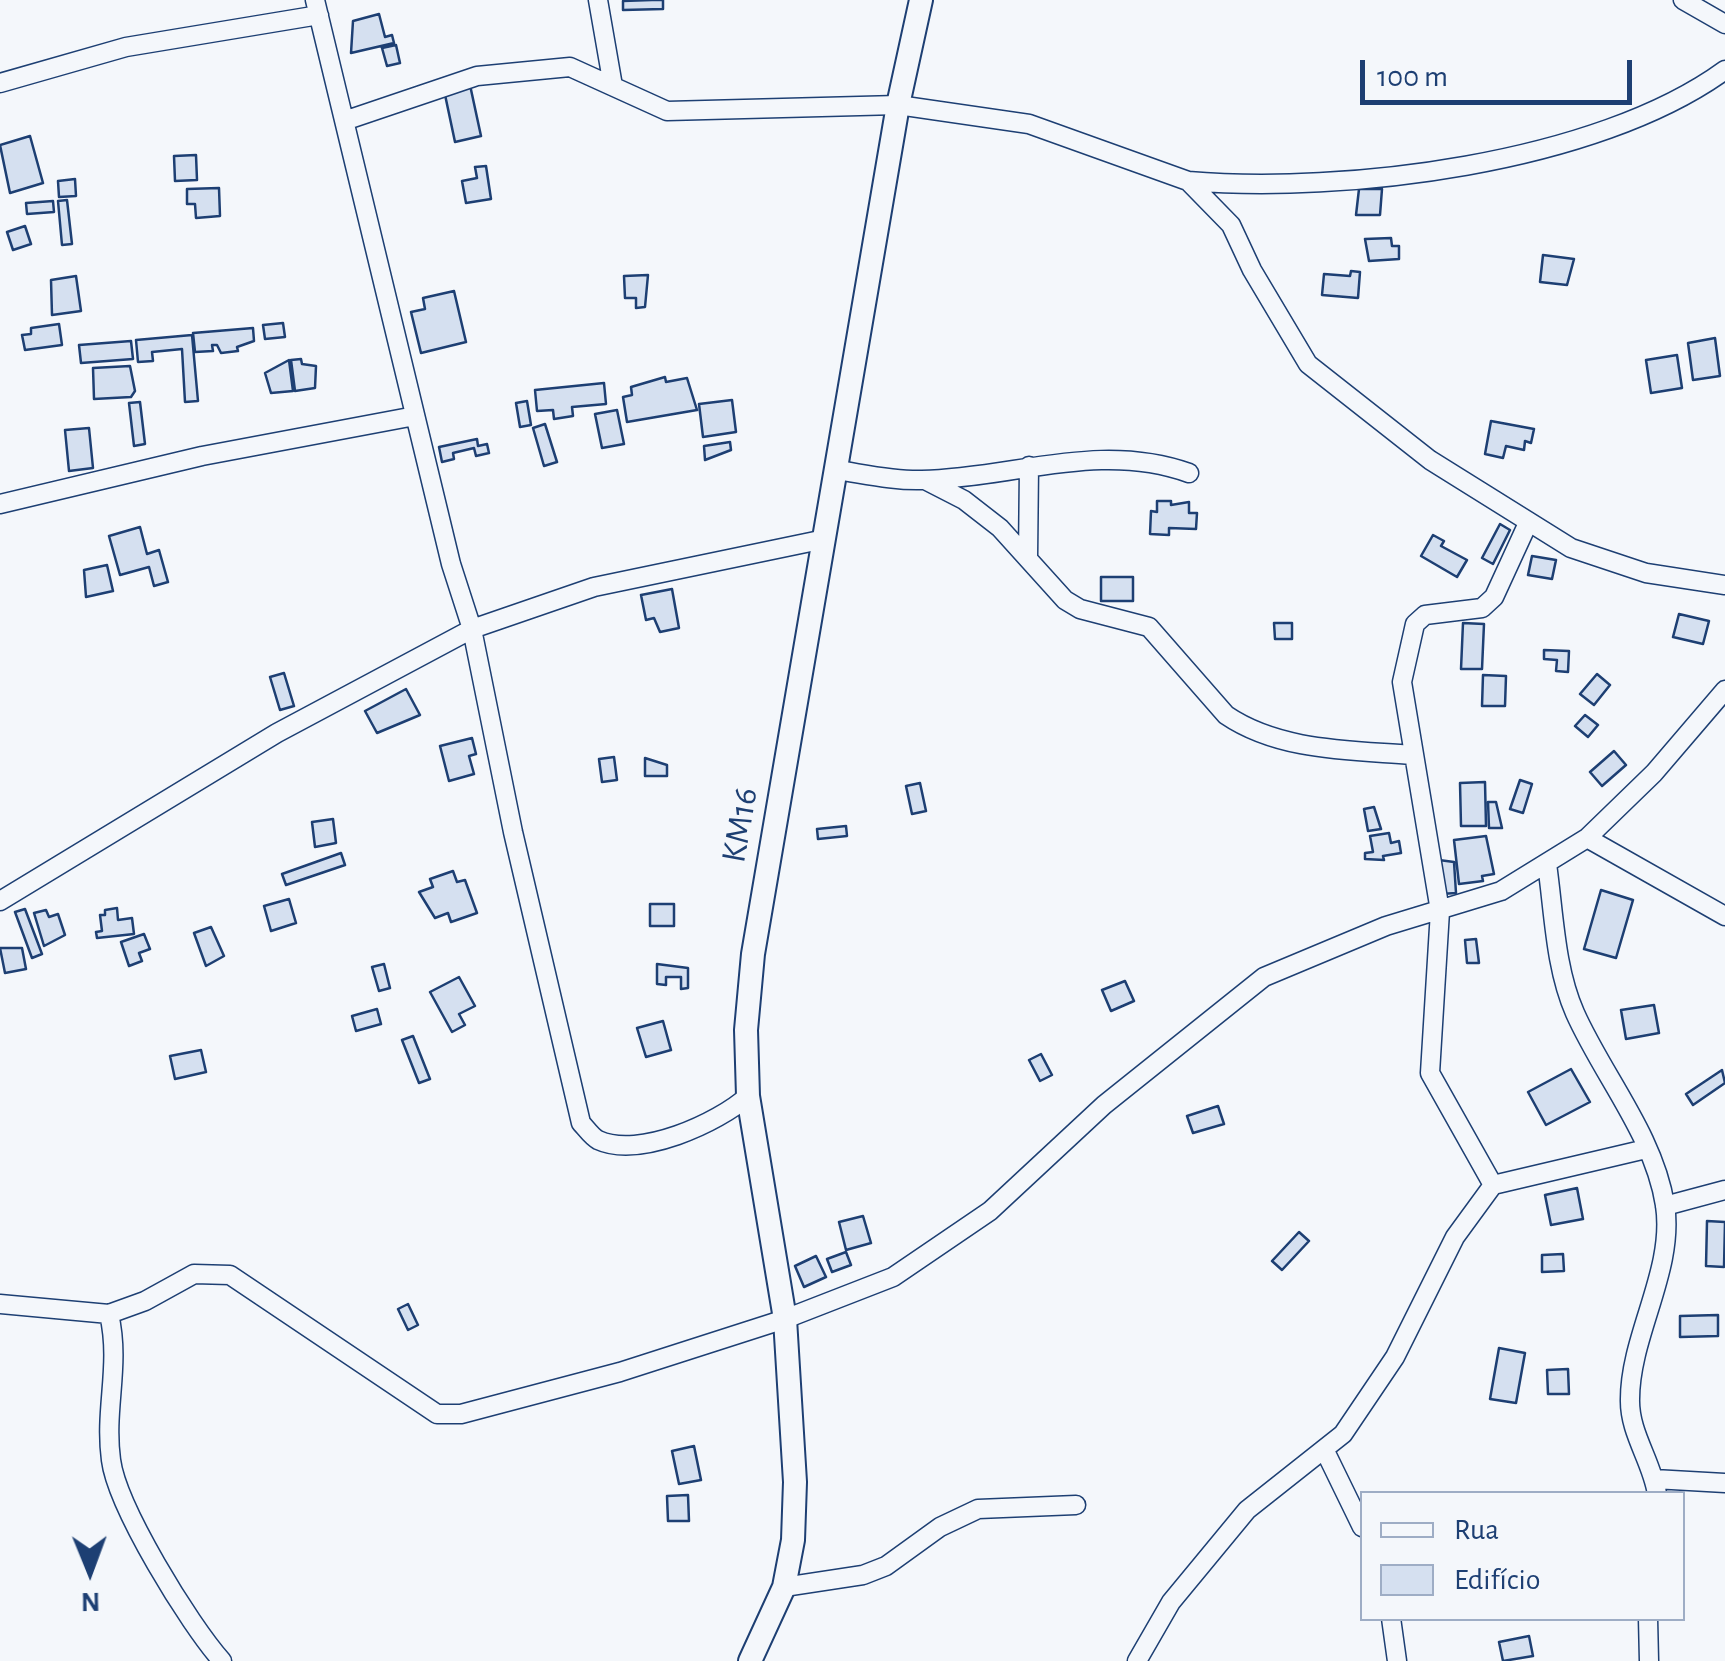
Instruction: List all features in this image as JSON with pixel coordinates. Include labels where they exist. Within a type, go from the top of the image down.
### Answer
[{"type":"street","points":[[598,0],[612,86]]},
{"type":"street","name":"KM16","points":[[750,1661],[784,1587],[793,1540],[794,1482],[784,1319],[748,1096],[746,1030],[753,954],[898,105],[921,0]]},
{"type":"street","points":[[1683,0],[1725,24]]},
{"type":"street","points":[[0,83],[126,47],[317,8],[347,120],[415,416],[472,629],[513,832],[581,1123],[597,1140],[636,1144],[726,1116],[748,1096]]},
{"type":"street","points":[[347,120],[478,76],[570,67],[667,110],[898,105],[1029,124],[1188,181],[1278,186],[1418,173],[1624,126],[1725,70]]},
{"type":"street","points":[[1188,181],[1231,225],[1252,270],[1308,364],[1430,460],[1528,523],[1610,564],[1725,586]]},
{"type":"street","points":[[0,504],[202,456],[415,416]]},
{"type":"street","points":[[837,470],[924,480],[1077,458],[1162,464],[1190,474]]},
{"type":"street","points":[[1028,558],[1029,466]]},
{"type":"street","points":[[924,480],[964,500],[1000,528],[1065,600],[1080,609],[1150,627],[1226,715],[1242,726],[1312,746],[1411,755]]},
{"type":"street","points":[[1493,1185],[1430,1073],[1440,911],[1411,755],[1402,682],[1415,624],[1425,615],[1482,608],[1494,597],[1528,523]]},
{"type":"street","points":[[0,901],[277,733],[472,629],[594,587],[825,539]]},
{"type":"street","points":[[0,1304],[108,1314],[145,1301],[194,1274],[230,1275],[437,1414],[461,1414],[620,1372],[784,1319],[893,1277],[944,1246],[990,1211],[1104,1105],[1264,978],[1386,926],[1501,891],[1587,838],[1654,773],[1725,690]]},
{"type":"street","points":[[1587,838],[1725,916]]},
{"type":"street","points":[[1547,864],[1568,994],[1646,1149],[1665,1206],[1660,1262],[1630,1397],[1634,1428],[1656,1486],[1725,1483]]},
{"type":"street","points":[[1137,1661],[1171,1602],[1247,1510],[1262,1494],[1326,1451],[1343,1434],[1394,1358],[1455,1238],[1493,1185],[1646,1149]]},
{"type":"street","points":[[1665,1206],[1725,1190]]},
{"type":"street","points":[[108,1314],[116,1345],[110,1416],[111,1460],[118,1491],[186,1613],[222,1661]]},
{"type":"street","points":[[1326,1451],[1360,1524]]},
{"type":"street","points":[[784,1587],[862,1575],[886,1566],[940,1527],[978,1510],[1076,1505]]},
{"type":"street","points":[[1391,1621],[1398,1661]]},
{"type":"street","points":[[1648,1621],[1650,1661]]},
{"type":"building","points":[[663,0],[663,9],[623,10],[623,1]]},
{"type":"building","points":[[379,14],[385,37],[392,35],[394,43],[351,53],[353,21]]},
{"type":"building","points":[[396,45],[400,63],[387,66],[382,48]]},
{"type":"building","points":[[470,85],[481,136],[455,142],[444,90]]},
{"type":"building","points":[[30,136],[43,183],[10,193],[0,145]]},
{"type":"building","points":[[196,155],[197,180],[175,181],[174,156]]},
{"type":"building","points":[[486,166],[491,199],[466,203],[462,181],[477,178],[475,167]]},
{"type":"building","points":[[75,179],[76,196],[59,197],[58,181]]},
{"type":"building","points":[[219,188],[220,216],[196,218],[195,204],[187,204],[187,189]]},
{"type":"building","points":[[1359,189],[1382,189],[1380,215],[1356,215]]},
{"type":"building","points":[[67,200],[72,244],[62,245],[58,201]]},
{"type":"building","points":[[53,201],[54,212],[27,214],[26,203]]},
{"type":"building","points":[[25,226],[31,244],[13,250],[7,232]]},
{"type":"building","points":[[1391,238],[1392,246],[1399,246],[1399,259],[1369,261],[1365,239]]},
{"type":"building","points":[[1543,255],[1574,259],[1567,285],[1540,282]]},
{"type":"building","points":[[1351,271],[1360,272],[1358,298],[1322,295],[1324,274],[1350,276]]},
{"type":"building","points":[[648,275],[645,307],[636,308],[636,298],[625,298],[624,276]]},
{"type":"building","points":[[76,276],[81,311],[52,315],[51,280]]},
{"type":"building","points":[[454,291],[466,342],[421,353],[411,312],[425,309],[423,298]]},
{"type":"building","points":[[283,323],[285,337],[265,339],[263,325]]},
{"type":"building","points":[[59,324],[62,345],[25,350],[22,335],[31,334],[31,328]]},
{"type":"building","points":[[253,328],[254,341],[237,347],[238,351],[221,353],[217,345],[212,345],[213,351],[195,352],[193,333]]},
{"type":"building","points":[[192,335],[198,401],[185,402],[182,349],[152,352],[153,361],[138,362],[136,340]]},
{"type":"building","points":[[1715,338],[1720,376],[1693,380],[1688,343]]},
{"type":"building","points":[[131,341],[133,359],[81,363],[79,345]]},
{"type":"building","points":[[1677,355],[1682,388],[1651,393],[1646,360]]},
{"type":"building","points":[[301,359],[302,364],[316,366],[315,388],[295,391],[291,360]]},
{"type":"building","points":[[289,360],[293,391],[271,393],[265,373]]},
{"type":"building","points":[[130,366],[135,391],[131,397],[94,399],[93,368]]},
{"type":"building","points":[[665,377],[666,382],[687,378],[697,410],[627,422],[623,397],[632,395],[631,387]]},
{"type":"building","points":[[604,383],[606,404],[572,407],[573,416],[554,419],[553,410],[537,411],[535,390]]},
{"type":"building","points":[[732,400],[736,432],[703,437],[699,404]]},
{"type":"building","points":[[527,401],[531,425],[520,427],[516,403]]},
{"type":"building","points":[[140,402],[145,444],[134,446],[129,403]]},
{"type":"building","points":[[617,410],[624,444],[602,448],[595,414]]},
{"type":"building","points":[[1491,421],[1534,429],[1531,443],[1525,441],[1524,450],[1506,446],[1503,458],[1485,454]]},
{"type":"building","points":[[545,424],[557,462],[544,466],[533,428]]},
{"type":"building","points":[[89,428],[93,468],[69,471],[65,430]]},
{"type":"building","points":[[477,439],[478,446],[487,444],[489,453],[476,456],[474,448],[453,453],[454,459],[442,462],[439,447]]},
{"type":"building","points":[[730,442],[731,450],[705,460],[704,446]]},
{"type":"building","points":[[1157,501],[1171,501],[1171,505],[1189,502],[1189,513],[1197,513],[1196,529],[1169,528],[1169,535],[1150,534],[1151,511],[1157,512]]},
{"type":"building","points":[[1500,524],[1510,530],[1493,564],[1482,558]]},
{"type":"building","points":[[140,527],[147,554],[159,550],[168,582],[154,586],[149,567],[120,575],[109,536]]},
{"type":"building","points":[[1433,535],[1444,541],[1441,546],[1467,560],[1457,577],[1421,556]]},
{"type":"building","points":[[1532,556],[1556,560],[1552,579],[1528,575]]},
{"type":"building","points":[[107,565],[113,591],[86,597],[84,570]]},
{"type":"building","points":[[1101,577],[1133,577],[1133,601],[1101,601]]},
{"type":"building","points":[[672,589],[679,628],[660,632],[654,618],[646,620],[641,595]]},
{"type":"building","points":[[1679,614],[1709,621],[1703,644],[1673,637]]},
{"type":"building","points":[[1274,623],[1292,623],[1292,639],[1275,639]]},
{"type":"building","points":[[1463,623],[1484,624],[1482,669],[1461,669]]},
{"type":"building","points":[[1544,650],[1569,651],[1568,672],[1556,671],[1557,660],[1544,659]]},
{"type":"building","points":[[284,673],[294,706],[280,710],[270,677]]},
{"type":"building","points":[[1597,674],[1610,685],[1594,705],[1580,694]]},
{"type":"building","points":[[1483,675],[1506,676],[1505,706],[1482,706]]},
{"type":"building","points":[[406,689],[420,715],[377,733],[365,711]]},
{"type":"building","points":[[1585,715],[1598,725],[1588,737],[1575,726]]},
{"type":"building","points":[[472,738],[476,754],[469,756],[474,774],[449,781],[440,746]]},
{"type":"building","points":[[1614,751],[1626,765],[1602,786],[1590,772]]},
{"type":"building","points":[[614,757],[617,780],[602,782],[599,759]]},
{"type":"building","points":[[645,758],[667,765],[667,776],[645,776]]},
{"type":"building","points":[[1520,780],[1532,784],[1523,813],[1510,809]]},
{"type":"building","points":[[1485,782],[1486,826],[1461,826],[1460,783]]},
{"type":"building","points":[[920,783],[926,811],[912,814],[906,786]]},
{"type":"building","points":[[1488,802],[1496,802],[1502,828],[1489,828]]},
{"type":"building","points":[[1374,807],[1381,829],[1368,831],[1364,809]]},
{"type":"building","points":[[333,819],[336,843],[315,847],[312,822]]},
{"type":"building","points":[[846,826],[847,836],[818,839],[817,829]]},
{"type":"building","points":[[1389,833],[1391,843],[1399,841],[1401,853],[1383,856],[1384,860],[1365,859],[1365,853],[1373,852],[1370,836]]},
{"type":"building","points":[[1486,836],[1494,874],[1482,876],[1483,881],[1459,884],[1454,840]]},
{"type":"building","points":[[341,853],[345,865],[286,885],[282,874]]},
{"type":"building","points":[[1439,860],[1454,862],[1456,893],[1441,894]]},
{"type":"building","points":[[453,871],[457,882],[465,880],[477,913],[451,922],[448,913],[435,918],[419,892],[433,887],[430,879]]},
{"type":"building","points":[[1601,890],[1633,900],[1616,958],[1584,949]]},
{"type":"building","points":[[289,899],[296,923],[271,931],[264,906]]},
{"type":"building","points":[[650,904],[674,904],[674,926],[650,926]]},
{"type":"building","points":[[117,908],[118,920],[132,918],[134,934],[97,938],[96,932],[102,931],[100,915]]},
{"type":"building","points":[[25,909],[42,954],[32,958],[15,912]]},
{"type":"building","points":[[46,910],[49,917],[58,914],[65,935],[44,946],[34,913]]},
{"type":"building","points":[[211,927],[224,956],[206,966],[194,933]]},
{"type":"building","points":[[144,934],[150,949],[139,953],[142,961],[129,966],[121,942]]},
{"type":"building","points":[[1476,939],[1479,963],[1467,963],[1465,940]]},
{"type":"building","points":[[0,948],[22,948],[26,969],[5,973]]},
{"type":"building","points":[[384,964],[390,988],[379,991],[372,967]]},
{"type":"building","points":[[657,964],[688,968],[688,988],[681,989],[681,977],[666,977],[666,985],[657,984]]},
{"type":"building","points":[[459,977],[475,1006],[459,1014],[465,1025],[452,1032],[430,992]]},
{"type":"building","points":[[1125,981],[1134,1001],[1111,1011],[1102,990]]},
{"type":"building","points":[[1654,1005],[1659,1033],[1626,1039],[1621,1010]]},
{"type":"building","points":[[377,1009],[381,1024],[356,1031],[352,1016]]},
{"type":"building","points":[[663,1021],[671,1050],[646,1057],[637,1028]]},
{"type":"building","points":[[413,1036],[430,1079],[419,1083],[402,1040]]},
{"type":"building","points":[[201,1050],[206,1072],[175,1079],[170,1056]]},
{"type":"building","points":[[1041,1054],[1052,1075],[1040,1081],[1029,1060]]},
{"type":"building","points":[[1571,1069],[1590,1102],[1546,1125],[1528,1092]]},
{"type":"building","points":[[1722,1070],[1725,1083],[1693,1105],[1686,1094]]},
{"type":"building","points":[[1218,1106],[1224,1124],[1193,1133],[1187,1116]]},
{"type":"building","points":[[1577,1188],[1583,1219],[1551,1225],[1545,1195]]},
{"type":"building","points":[[863,1216],[871,1243],[846,1250],[839,1222]]},
{"type":"building","points":[[1707,1221],[1725,1222],[1724,1267],[1706,1266]]},
{"type":"building","points":[[1299,1232],[1309,1241],[1282,1270],[1272,1261]]},
{"type":"building","points":[[846,1252],[851,1265],[832,1272],[827,1259]]},
{"type":"building","points":[[1563,1254],[1564,1271],[1542,1272],[1542,1255]]},
{"type":"building","points":[[816,1256],[826,1277],[804,1287],[795,1266]]},
{"type":"building","points":[[408,1304],[418,1325],[408,1330],[398,1309]]},
{"type":"building","points":[[1718,1315],[1718,1336],[1680,1337],[1680,1316]]},
{"type":"building","points":[[1499,1348],[1525,1353],[1516,1403],[1490,1399]]},
{"type":"building","points":[[1568,1369],[1569,1394],[1548,1394],[1547,1370]]},
{"type":"building","points":[[694,1446],[701,1480],[679,1484],[672,1451]]},
{"type":"building","points":[[688,1495],[689,1521],[668,1521],[667,1496]]},
{"type":"building","points":[[1529,1636],[1533,1656],[1503,1661],[1499,1642]]}]
